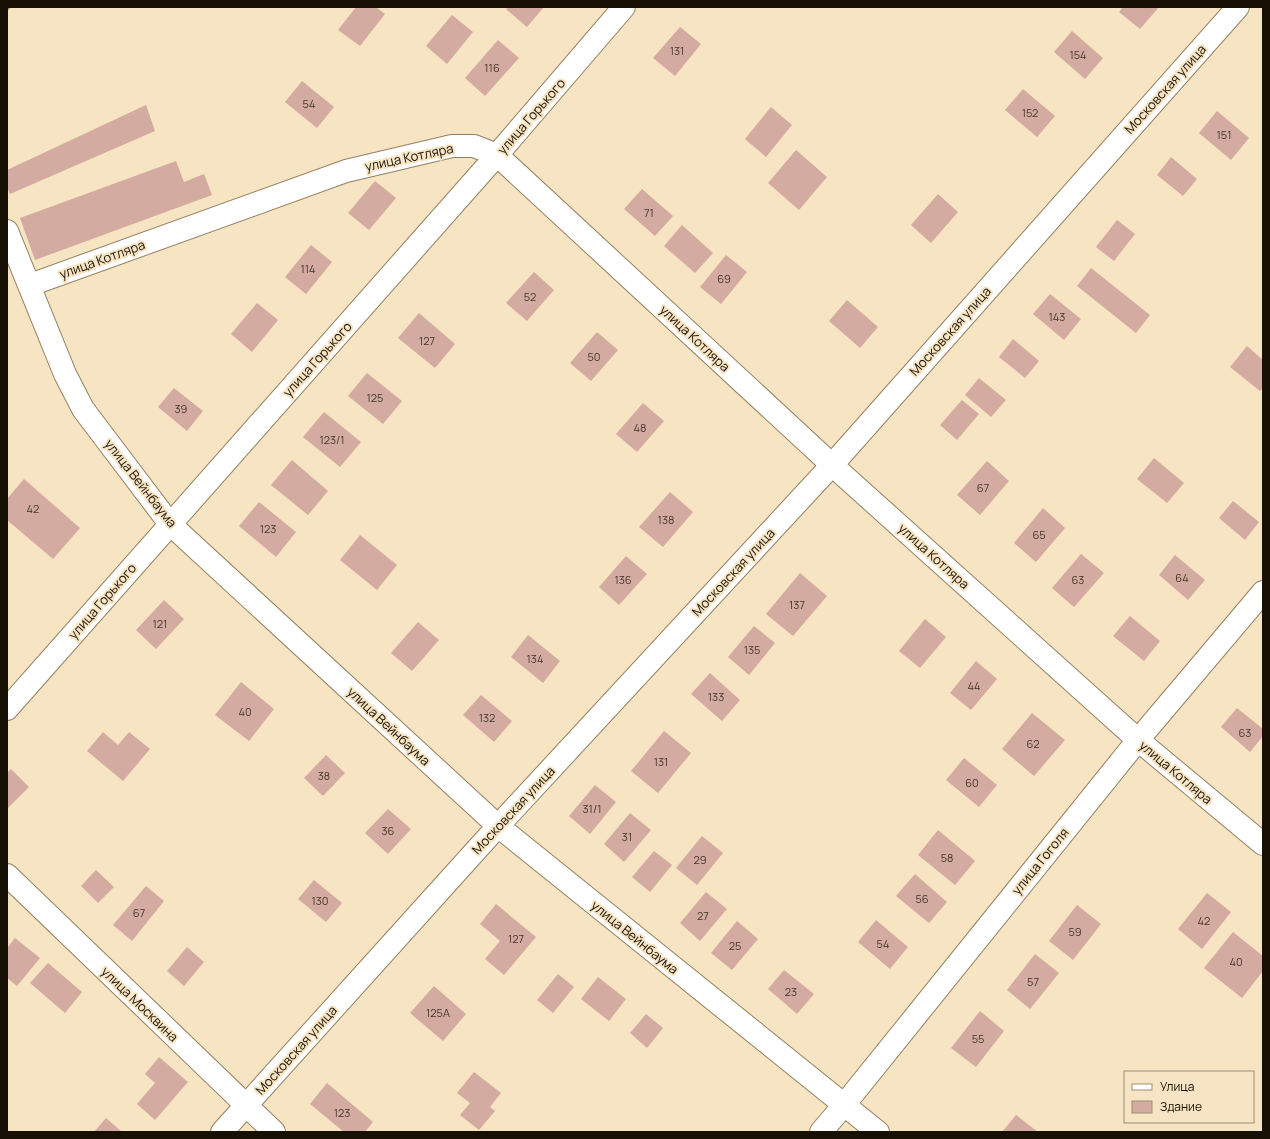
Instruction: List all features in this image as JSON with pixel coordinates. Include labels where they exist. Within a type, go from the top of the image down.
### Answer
[{"type":"street","name":"улица Горького","points":[[7,709],[497,155],[624,7]]},
{"type":"street","name":"Московская улица","points":[[222,1132],[498,826],[832,465],[1238,7]]},
{"type":"street","name":"улица Котляра","points":[[30,285],[346,171],[452,146],[474,146],[497,155],[832,465],[1138,740],[1263,844]]},
{"type":"street","name":"улица Вейнбаума","points":[[7,231],[30,285],[64,374],[83,409],[170,524],[498,826],[878,1132]]},
{"type":"street","name":"улица Гоголя","points":[[821,1132],[1138,740],[1263,592]]},
{"type":"street","name":"улица Москвина","points":[[7,875],[274,1132]]},
{"type":"building","points":[[356,7],[376,7],[385,14],[360,46],[338,30]]},
{"type":"building","points":[[508,7],[544,7],[527,27],[506,9]]},
{"type":"building","points":[[1123,7],[1159,7],[1140,29],[1119,12]]},
{"type":"building","points":[[452,15],[473,32],[447,64],[426,46]]},
{"type":"building","points":[[680,27],[701,44],[675,76],[653,58]]},
{"type":"building","points":[[1072,31],[1103,58],[1085,79],[1054,52]]},
{"type":"building","points":[[498,40],[519,58],[485,96],[465,78]]},
{"type":"building","points":[[302,81],[334,107],[317,128],[285,102]]},
{"type":"building","points":[[1023,89],[1055,116],[1037,137],[1005,110]]},
{"type":"building","points":[[146,105],[155,131],[10,194],[7,187],[7,170]]},
{"type":"building","points":[[771,107],[792,125],[766,157],[745,139]]},
{"type":"building","points":[[1217,111],[1249,138],[1231,160],[1199,133]]},
{"type":"building","points":[[796,150],[827,177],[799,210],[768,183]]},
{"type":"building","points":[[1171,157],[1197,179],[1183,196],[1157,175]]},
{"type":"building","points":[[176,161],[184,182],[204,174],[212,195],[35,260],[20,218]]},
{"type":"building","points":[[375,181],[396,198],[369,230],[348,213]]},
{"type":"building","points":[[642,189],[673,216],[655,236],[624,209]]},
{"type":"building","points":[[938,194],[958,212],[931,243],[911,225]]},
{"type":"building","points":[[1117,220],[1135,234],[1114,261],[1096,247]]},
{"type":"building","points":[[682,225],[713,253],[695,273],[664,246]]},
{"type":"building","points":[[311,245],[332,262],[306,294],[285,277]]},
{"type":"building","points":[[726,255],[747,272],[721,304],[700,287]]},
{"type":"building","points":[[1091,268],[1150,315],[1136,333],[1077,286]]},
{"type":"building","points":[[534,272],[554,290],[527,321],[506,303]]},
{"type":"building","points":[[1050,294],[1081,319],[1064,340],[1033,314]]},
{"type":"building","points":[[847,300],[878,327],[860,348],[829,321]]},
{"type":"building","points":[[257,303],[278,320],[252,352],[231,334]]},
{"type":"building","points":[[419,313],[455,344],[435,368],[398,338]]},
{"type":"building","points":[[597,332],[618,350],[591,381],[570,363]]},
{"type":"building","points":[[1013,339],[1039,361],[1025,378],[999,357]]},
{"type":"building","points":[[1247,346],[1263,360],[1263,388],[1260,391],[1230,367]]},
{"type":"building","points":[[367,373],[402,401],[383,424],[348,396]]},
{"type":"building","points":[[979,378],[1006,400],[991,417],[965,395]]},
{"type":"building","points":[[174,388],[203,411],[187,431],[158,407]]},
{"type":"building","points":[[962,400],[979,414],[957,440],[940,425]]},
{"type":"building","points":[[643,403],[664,421],[637,452],[616,434]]},
{"type":"building","points":[[324,412],[361,442],[340,467],[303,437]]},
{"type":"building","points":[[1154,458],[1184,483],[1167,503],[1137,479]]},
{"type":"building","points":[[292,460],[328,491],[308,515],[271,485]]},
{"type":"building","points":[[987,461],[1009,481],[980,515],[957,495]]},
{"type":"building","points":[[24,479],[80,528],[53,559],[7,520],[7,499]]},
{"type":"building","points":[[670,492],[693,512],[663,547],[639,527]]},
{"type":"building","points":[[1233,501],[1259,522],[1245,540],[1219,518]]},
{"type":"building","points":[[259,502],[296,532],[276,557],[239,526]]},
{"type":"building","points":[[1043,508],[1065,528],[1036,562],[1014,543]]},
{"type":"building","points":[[360,535],[397,565],[377,590],[340,560]]},
{"type":"building","points":[[1081,554],[1104,573],[1074,607],[1052,588]]},
{"type":"building","points":[[1175,555],[1205,580],[1188,600],[1159,575]]},
{"type":"building","points":[[626,556],[647,574],[619,605],[599,587]]},
{"type":"building","points":[[800,573],[827,596],[793,636],[766,614]]},
{"type":"building","points":[[164,600],[184,619],[156,649],[136,630]]},
{"type":"building","points":[[1130,616],[1160,641],[1144,661],[1113,636]]},
{"type":"building","points":[[925,619],[946,637],[920,668],[899,651]]},
{"type":"building","points":[[418,622],[439,640],[412,671],[391,653]]},
{"type":"building","points":[[754,626],[775,643],[749,675],[728,657]]},
{"type":"building","points":[[528,635],[560,661],[543,683],[511,657]]},
{"type":"building","points":[[976,661],[997,679],[971,710],[950,693]]},
{"type":"building","points":[[710,673],[740,700],[722,721],[691,694]]},
{"type":"building","points":[[241,682],[274,709],[249,741],[215,715]]},
{"type":"building","points":[[481,695],[512,721],[494,742],[463,715]]},
{"type":"building","points":[[1237,708],[1263,729],[1263,736],[1250,752],[1221,727]]},
{"type":"building","points":[[1032,713],[1065,740],[1034,776],[1002,749]]},
{"type":"building","points":[[664,731],[691,753],[658,793],[631,771]]},
{"type":"building","points":[[103,732],[118,745],[129,732],[150,749],[123,781],[87,751]]},
{"type":"building","points":[[326,755],[345,773],[323,796],[304,778]]},
{"type":"building","points":[[964,758],[997,785],[979,807],[946,780]]},
{"type":"building","points":[[11,769],[29,787],[7,809],[7,773]]},
{"type":"building","points":[[595,785],[616,802],[590,834],[569,816]]},
{"type":"building","points":[[388,809],[411,829],[388,854],[365,833]]},
{"type":"building","points":[[630,813],[651,830],[624,862],[604,844]]},
{"type":"building","points":[[938,830],[975,861],[955,885],[918,855]]},
{"type":"building","points":[[702,836],[723,853],[697,885],[676,868]]},
{"type":"building","points":[[654,851],[672,865],[650,892],[632,877]]},
{"type":"building","points":[[96,870],[114,887],[98,903],[81,886]]},
{"type":"building","points":[[915,874],[947,902],[929,923],[896,896]]},
{"type":"building","points":[[314,880],[342,903],[326,922],[298,899]]},
{"type":"building","points":[[146,886],[164,901],[132,941],[113,925]]},
{"type":"building","points":[[706,892],[727,909],[700,941],[680,923]]},
{"type":"building","points":[[1207,893],[1231,912],[1202,949],[1178,929]]},
{"type":"building","points":[[496,904],[536,937],[504,975],[485,959],[500,941],[480,924]]},
{"type":"building","points":[[1077,905],[1101,924],[1073,960],[1049,941]]},
{"type":"building","points":[[876,920],[908,947],[890,969],[858,942]]},
{"type":"building","points":[[737,921],[758,939],[732,970],[711,953]]},
{"type":"building","points":[[1233,932],[1263,956],[1263,971],[1242,998],[1204,968]]},
{"type":"building","points":[[15,938],[40,958],[17,986],[7,978],[7,948]]},
{"type":"building","points":[[187,947],[204,962],[184,986],[167,971]]},
{"type":"building","points":[[1035,954],[1059,973],[1030,1009],[1007,990]]},
{"type":"building","points":[[48,963],[82,992],[65,1013],[30,983]]},
{"type":"building","points":[[784,970],[814,994],[797,1014],[768,989]]},
{"type":"building","points":[[558,974],[574,987],[553,1013],[537,1000]]},
{"type":"building","points":[[598,977],[626,999],[609,1021],[581,999]]},
{"type":"building","points":[[434,986],[466,1014],[443,1041],[410,1013]]},
{"type":"building","points":[[980,1011],[1004,1031],[976,1067],[951,1048]]},
{"type":"building","points":[[646,1014],[663,1028],[647,1048],[630,1033]]},
{"type":"building","points":[[159,1057],[188,1082],[155,1120],[137,1104],[155,1083],[145,1074]]},
{"type":"building","points":[[474,1072],[501,1093],[490,1107],[495,1111],[479,1130],[460,1115],[470,1103],[457,1093]]},
{"type":"building","points":[[327,1083],[373,1122],[365,1132],[344,1132],[310,1104]]},
{"type":"building","points":[[1016,1115],[1038,1132],[1002,1132]]},
{"type":"building","points":[[106,1118],[122,1132],[94,1132]]}]
